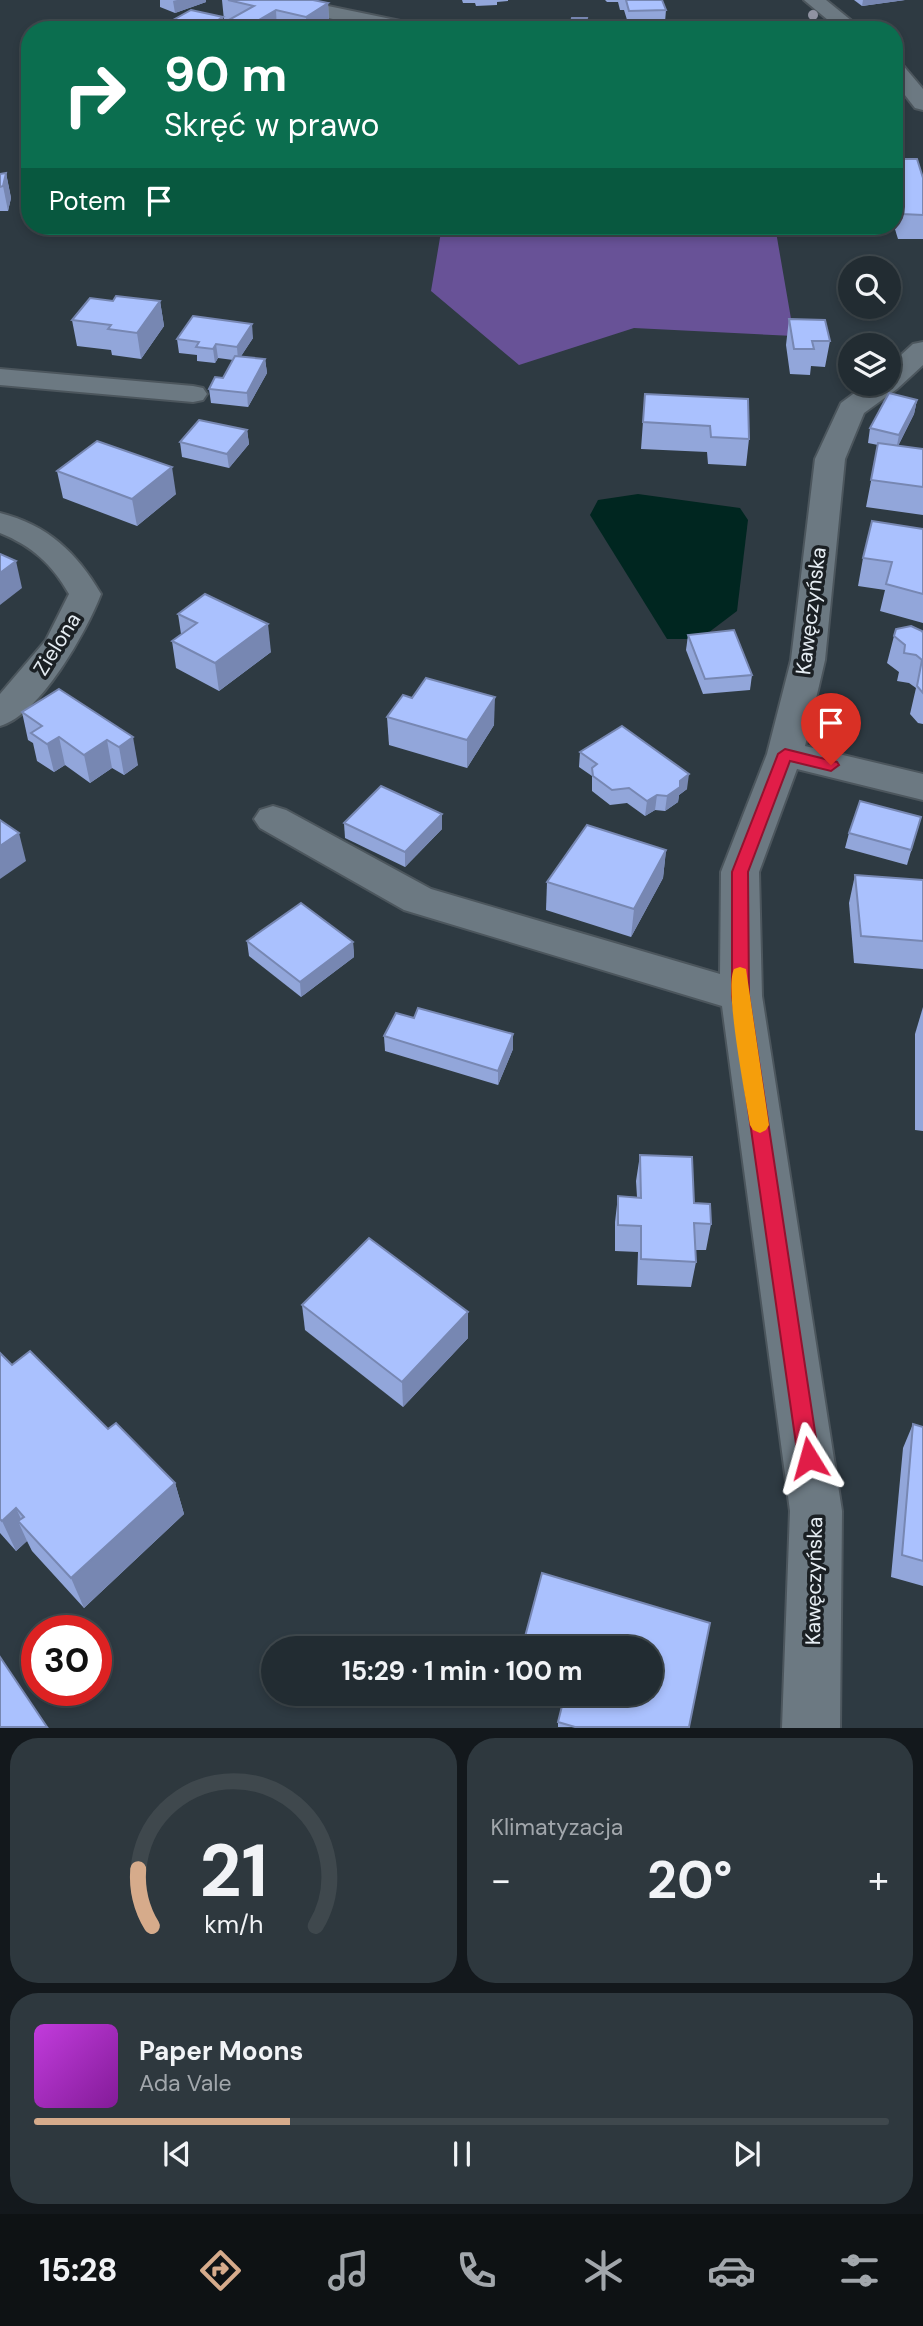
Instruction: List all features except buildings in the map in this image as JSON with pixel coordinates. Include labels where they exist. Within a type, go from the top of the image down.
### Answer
[{"type":"street","points":[[271,0],[372,21]]},
{"type":"street","points":[[814,0],[841,21]]},
{"type":"street","points":[[903,78],[923,103]]},
{"type":"street","name":"Kawęczyńska","points":[[901,370],[923,351]]},
{"type":"street","points":[[0,377],[193,394]]},
{"type":"street","name":"Kawęczyńska","points":[[811,1727],[816,1511],[741,996],[740,872],[785,754],[808,660],[830,459],[852,410],[870,396]]},
{"type":"street","name":"Zielona","points":[[0,522],[36,536],[67,562],[85,594],[75,622],[39,677],[0,714]]},
{"type":"street","points":[[785,754],[923,787]]},
{"type":"street","points":[[273,819],[418,900],[741,996]]},
{"type":"shaded area","points":[[440,235],[777,235],[794,336],[634,328],[519,365],[431,291]]},
{"type":"shaded area","points":[[638,494],[740,508],[748,520],[737,611],[700,639],[667,639],[590,515],[598,500]]},
{"type":"slow traffic","points":[[740,974],[760,1125]]},
{"type":"route","points":[[809,1458],[741,996],[740,872],[785,754],[831,765]]}]
